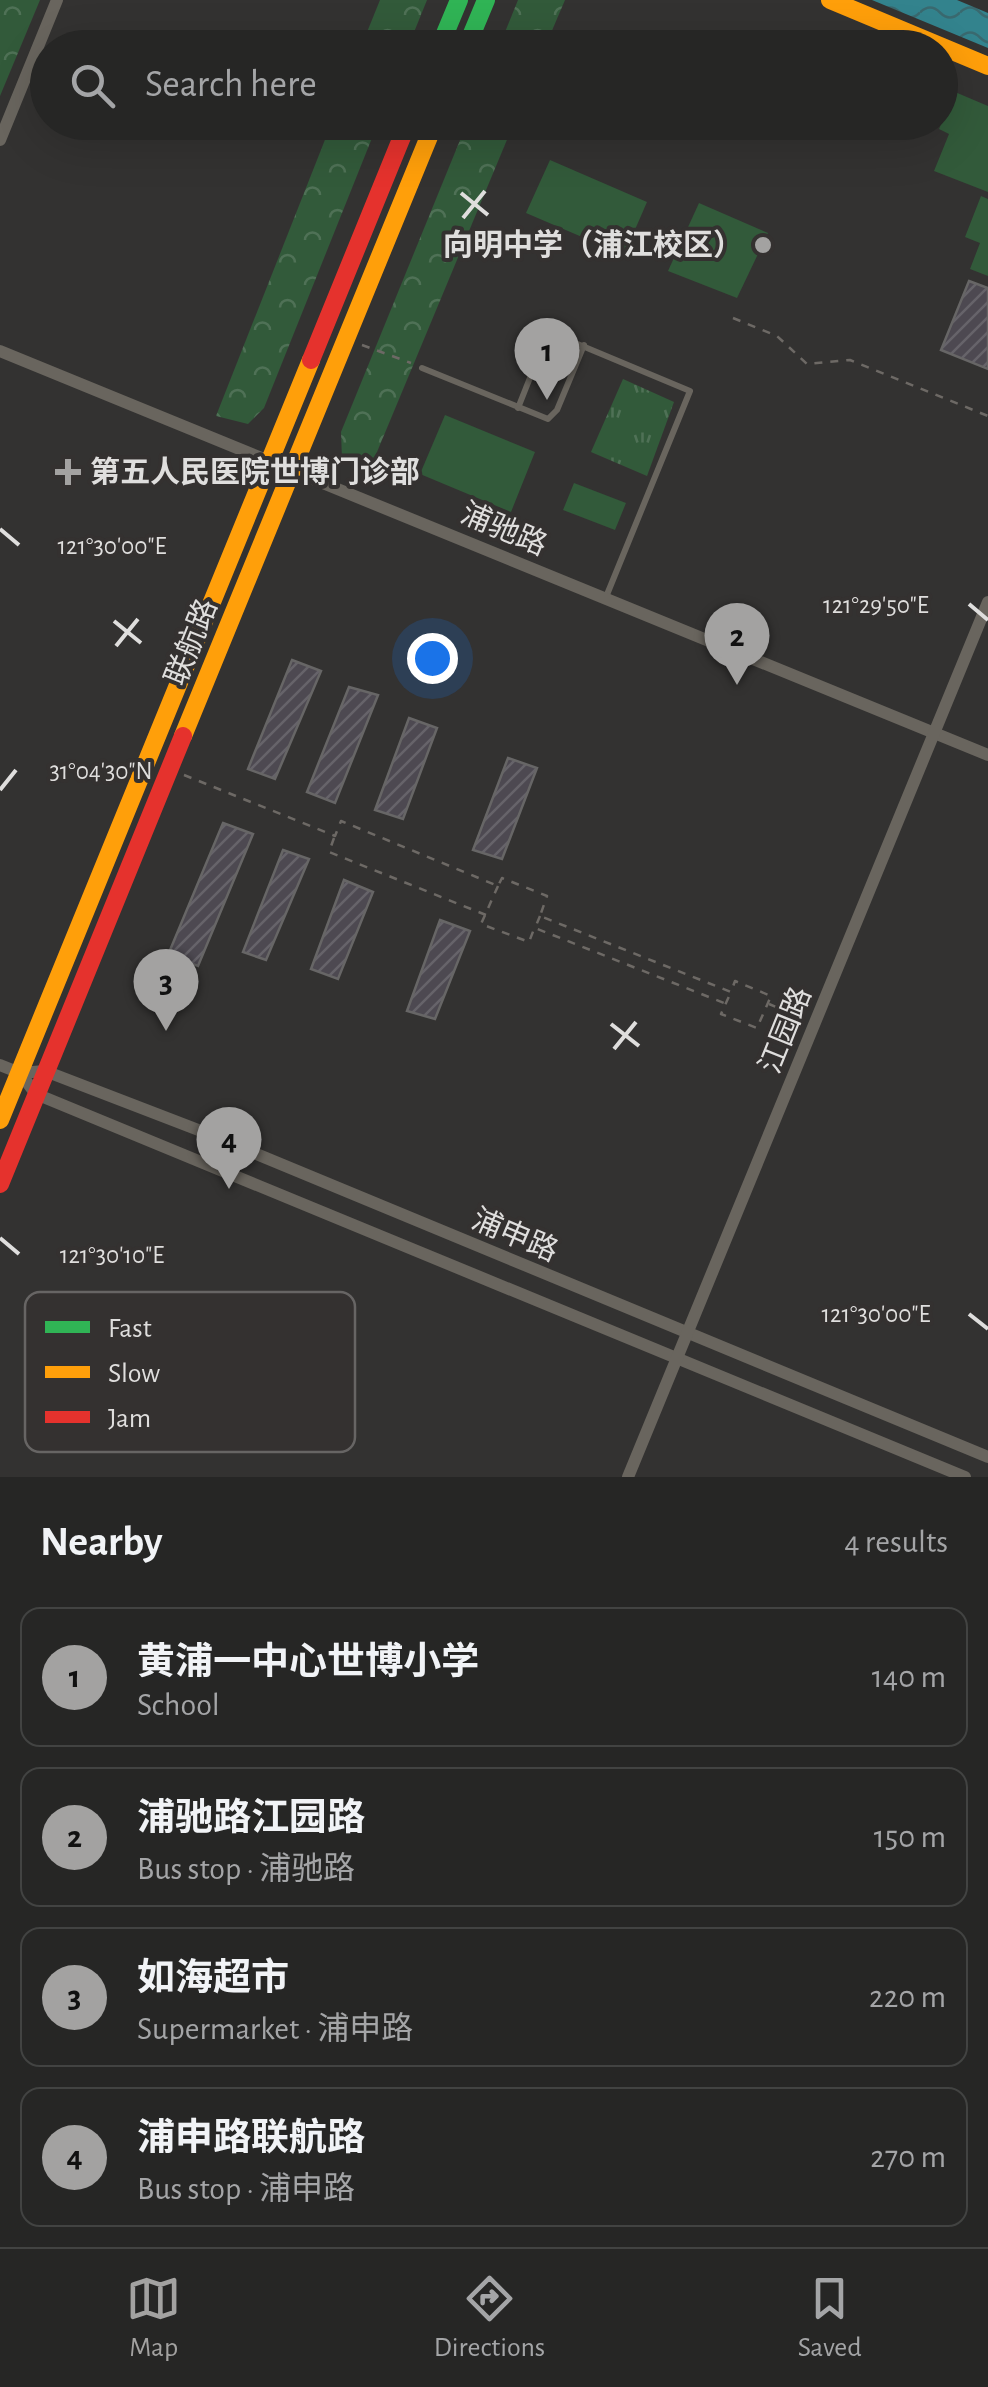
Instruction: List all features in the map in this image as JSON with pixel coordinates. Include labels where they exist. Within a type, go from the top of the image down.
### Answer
[{"type":"street","points":[[45,30],[57,0]]},
{"type":"street","points":[[446,30],[459,0]]},
{"type":"street","points":[[474,30],[486,0]]},
{"type":"street","points":[[830,0],[902,30]]},
{"type":"street","points":[[958,53],[988,66]]},
{"type":"street","points":[[0,140],[30,66]]},
{"type":"street","name":"联航路","points":[[0,1120],[401,140]]},
{"type":"street","name":"联航路","points":[[0,1184],[428,140]]},
{"type":"street","name":"浦驰路","points":[[0,351],[270,458],[988,756]]},
{"type":"street","name":"江园路","points":[[628,1477],[988,602]]},
{"type":"street","name":"浦申路","points":[[0,1064],[20,1073],[45,1072],[201,1131],[988,1457]]},
{"type":"street","name":"浦申路","points":[[20,1073],[36,1094],[965,1477]]},
{"type":"lane","points":[[518,408],[550,336],[584,345],[690,391],[605,598]]},
{"type":"lane","points":[[422,368],[544,419],[553,415],[584,345]]},
{"type":"path","points":[[733,318],[776,336],[806,364],[850,360],[988,416]]},
{"type":"path","points":[[346,338],[422,368]]},
{"type":"path","points":[[168,769],[335,836]]},
{"type":"path","points":[[486,914],[329,852],[341,821],[498,886]]},
{"type":"path","points":[[502,878],[547,896],[529,942],[482,924],[486,914],[502,878]]},
{"type":"path","points":[[540,916],[731,992]]},
{"type":"path","points":[[535,928],[726,1004]]},
{"type":"path","points":[[735,981],[771,996],[757,1028],[721,1014],[726,1004],[735,981]]},
{"type":"path","points":[[768,1004],[804,1019]]},
{"type":"green space","points":[[0,0],[40,0],[0,96]]},
{"type":"green space","points":[[380,0],[427,0],[415,30],[368,30]]},
{"type":"green space","points":[[518,0],[565,0],[552,30],[506,30]]},
{"type":"green space","points":[[958,93],[988,106],[988,192],[934,171],[947,140],[958,140]]},
{"type":"green space","points":[[325,140],[371,140],[264,408],[248,424],[216,416]]},
{"type":"green space","points":[[460,140],[507,140],[367,476],[342,459],[341,432]]},
{"type":"green space","points":[[550,160],[647,202],[624,255],[526,213]]},
{"type":"green space","points":[[981,196],[988,199],[988,276],[970,269],[980,243],[965,237]]},
{"type":"green space","points":[[699,203],[768,233],[737,298],[668,271]]},
{"type":"green space","points":[[623,379],[674,402],[647,476],[591,452]]},
{"type":"green space","points":[[445,415],[535,452],[511,512],[420,474]]},
{"type":"green space","points":[[574,483],[626,503],[615,530],[563,510]]},
{"type":"water","points":[[872,0],[957,0],[988,13],[988,48],[958,36],[958,30],[944,30]]},
{"type":"building","points":[[969,281],[988,288],[988,369],[941,350]]},
{"type":"building","points":[[292,660],[321,671],[275,779],[248,769]]},
{"type":"building","points":[[349,687],[378,695],[335,803],[307,792]]},
{"type":"building","points":[[409,718],[437,728],[403,819],[375,810]]},
{"type":"building","points":[[508,758],[537,768],[502,859],[473,850]]},
{"type":"building","points":[[223,823],[253,834],[198,966],[168,955]]},
{"type":"building","points":[[283,850],[309,859],[266,960],[243,952]]},
{"type":"building","points":[[344,880],[373,892],[338,979],[311,969]]},
{"type":"building","points":[[440,920],[470,931],[435,1019],[407,1011]]},
{"type":"traffic: fast","points":[[446,30],[459,0]]},
{"type":"traffic: fast","points":[[474,30],[486,0]]},
{"type":"traffic: slow","points":[[830,0],[902,30]]},
{"type":"traffic: slow","points":[[958,53],[988,66]]},
{"type":"traffic: slow","points":[[183,736],[428,140]]},
{"type":"traffic: slow","points":[[0,1120],[311,360]]},
{"type":"traffic: jam","points":[[311,360],[401,140]]},
{"type":"traffic: jam","points":[[0,1184],[183,736]]},
{"type":"place","name":"向明中学（浦江校区）","points":[[763,245]]},
{"type":"place","name":"黄浦一中心世博小学","points":[[547,400]]},
{"type":"place","name":"第五人民医院世博门诊部","points":[[68,472]]},
{"type":"place","name":"浦驰路江园路","points":[[737,685]]},
{"type":"place","name":"如海超市","points":[[166,1031]]},
{"type":"place","name":"浦申路联航路","points":[[229,1189]]}]
